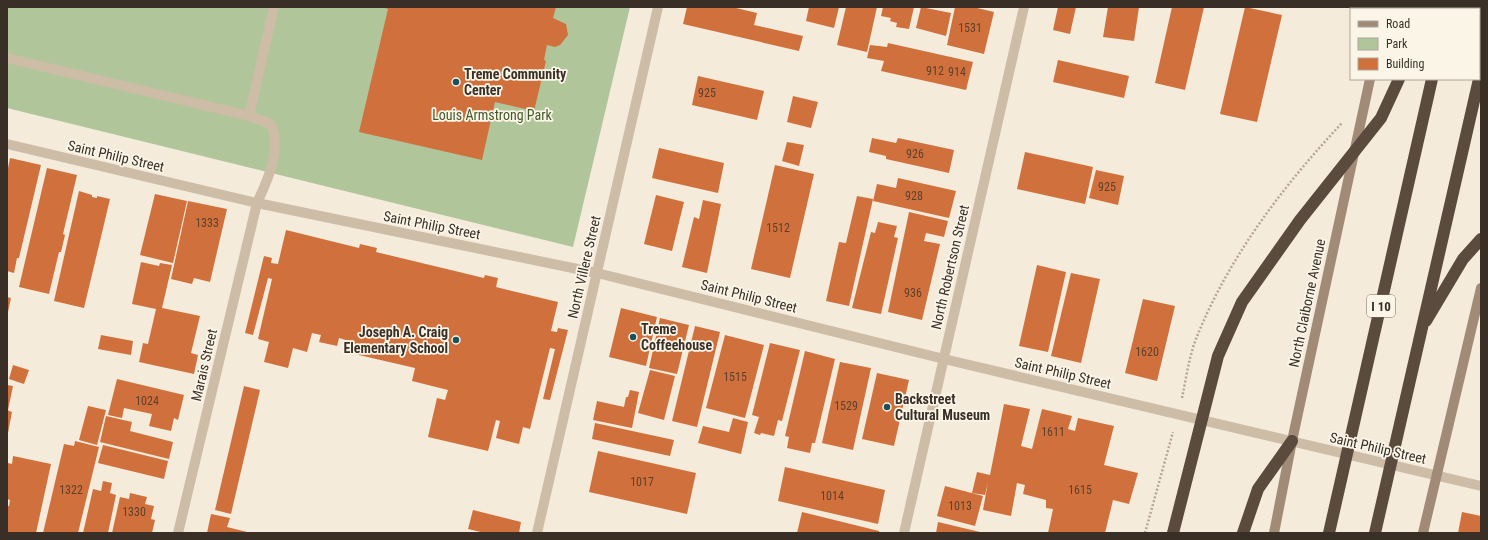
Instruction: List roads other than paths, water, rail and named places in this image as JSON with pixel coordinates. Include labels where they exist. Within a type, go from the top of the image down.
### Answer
[{"type":"highway","points":[[1173,533],[1218,356],[1242,302],[1300,220],[1381,118],[1399,80]]},
{"type":"highway","name":"I 10","points":[[1329,533],[1432,80]]},
{"type":"highway","points":[[1375,533],[1479,80]]},
{"type":"highway","points":[[1420,331],[1464,259],[1481,239]]},
{"type":"highway","points":[[1243,533],[1258,489],[1292,441]]},
{"type":"main road","name":"North Claiborne Avenue","points":[[1274,533],[1292,441],[1370,80]]},
{"type":"main road","points":[[1422,533],[1481,288]]},
{"type":"street","points":[[250,116],[274,7]]},
{"type":"street","name":"North Villere Street","points":[[537,533],[658,7]]},
{"type":"street","name":"North Robertson Street","points":[[904,533],[1024,7]]},
{"type":"street","name":"Marais Street","points":[[7,58],[250,116],[271,124],[276,134],[275,149],[269,177],[256,204],[178,533]]},
{"type":"street","name":"Saint Philip Street","points":[[7,144],[256,204],[597,272],[944,359],[1481,486]]},
{"type":"place","name":"Treme Community Center","points":[[456,82]]},
{"type":"place","name":"Treme Coffeehouse","points":[[633,337]]},
{"type":"place","name":"Joseph A. Craig Elementary School","points":[[456,340]]},
{"type":"place","name":"Backstreet Cultural Museum","points":[[887,407]]},
{"type":"park label","name":"Louis Armstrong Park","points":[[492,115]]}]
